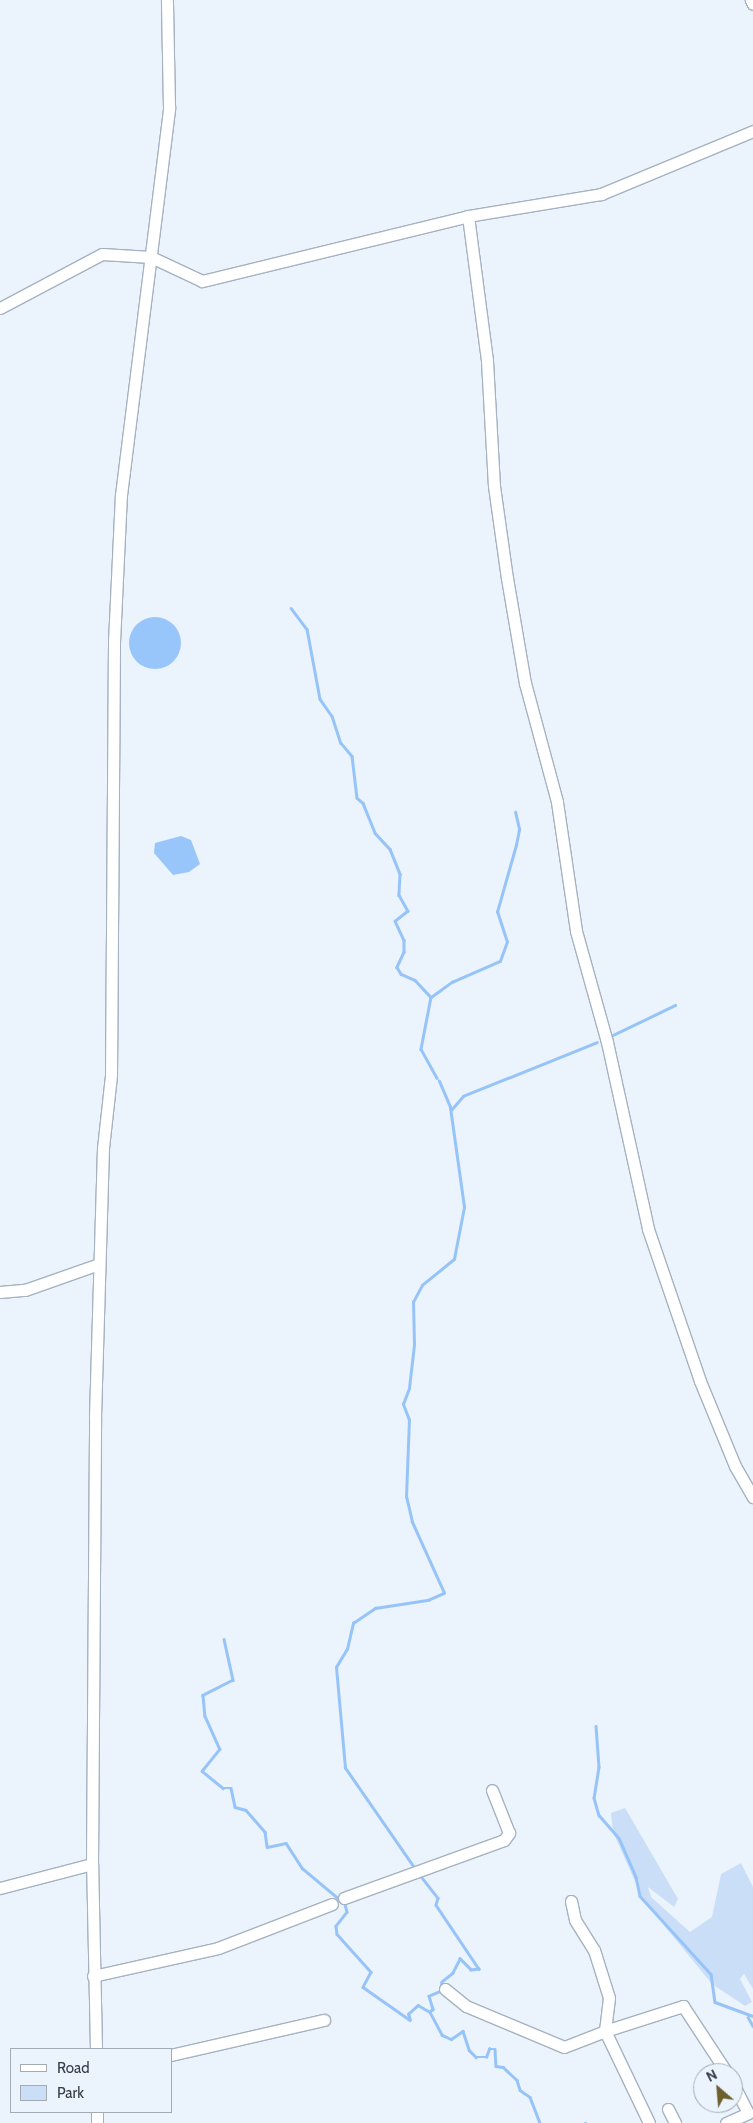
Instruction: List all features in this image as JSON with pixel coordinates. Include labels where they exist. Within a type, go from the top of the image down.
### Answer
[{"type":"street","points":[[96,2048],[92,1864],[99,1264],[103,1148],[111,1075],[114,642],[120,504],[169,107],[167,0]]},
{"type":"street","points":[[751,0],[753,4]]},
{"type":"street","points":[[0,308],[102,254],[151,257],[202,281],[468,216],[601,194],[753,131]]},
{"type":"street","points":[[468,216],[490,388],[494,486],[507,578],[525,683],[557,802],[576,931],[607,1042],[648,1229],[700,1381],[735,1466],[753,1497]]},
{"type":"street","points":[[0,1292],[25,1290],[99,1264]]},
{"type":"street","points":[[344,1898],[504,1840],[509,1833],[492,1790]]},
{"type":"street","points":[[0,1888],[92,1864]]},
{"type":"street","points":[[572,1901],[574,1920],[594,1950],[609,1998],[605,2031],[649,2123]]},
{"type":"street","points":[[93,1976],[218,1948],[332,1904]]},
{"type":"street","points":[[445,1989],[466,2006],[564,2047],[605,2031],[683,2006],[720,2063]]},
{"type":"street","points":[[172,2055],[324,2020]]},
{"type":"street","points":[[726,2123],[748,2113],[743,2103]]},
{"type":"street","points":[[668,2109],[675,2123]]},
{"type":"green space","points":[[625,1808],[678,1899],[674,1907],[648,1887],[651,1897],[690,1932],[712,1917],[721,1874],[741,1863],[753,1887],[753,1989],[744,1974],[740,1979],[752,2002],[745,2006],[712,1984],[640,1896],[643,1899],[613,1832],[611,1813]]},
{"type":"shaded area","points":[[155,617],[165,619],[173,625],[179,633],[181,643],[179,653],[173,661],[165,667],[155,669],[145,667],[137,661],[131,653],[129,643],[131,633],[137,625],[145,619]]},
{"type":"shaded area","points":[[181,836],[191,840],[200,864],[189,872],[173,875],[154,853],[155,843]]},
{"type":"waterway","points":[[291,608],[307,629],[320,699],[332,716],[341,743],[352,756],[357,798],[363,803],[375,833],[390,849],[400,874],[399,895],[408,911],[395,921],[404,940],[404,952],[397,967],[401,974],[415,980],[431,997],[421,1049],[437,1078]]},
{"type":"waterway","points":[[431,997],[452,982],[500,961],[507,942],[497,912],[519,829],[515,812]]},
{"type":"waterway","points":[[611,1036],[675,1005]]},
{"type":"waterway","points":[[451,1110],[463,1096],[597,1042]]},
{"type":"waterway","points":[[415,1869],[345,1768],[336,1667],[347,1649],[353,1623],[375,1608],[428,1600],[444,1593],[412,1522],[406,1497],[409,1420],[403,1404],[409,1388],[414,1345],[413,1302],[422,1285],[454,1259],[464,1207],[450,1107],[439,1081]]},
{"type":"waterway","points":[[224,1639],[233,1680],[203,1695],[205,1716],[220,1749],[202,1771],[223,1788],[231,1788],[235,1807],[246,1810],[265,1832],[267,1847],[286,1843],[302,1868],[345,1904],[347,1912],[336,1926],[337,1934],[371,1972],[363,1987],[410,2020],[408,2014],[418,2005],[430,2012],[442,2035],[451,2039],[463,2031],[469,2050],[476,2057],[486,2057],[489,2049],[495,2049],[496,2066],[503,2067],[517,2080],[520,2090],[530,2097],[540,2123]]},
{"type":"waterway","points":[[596,1726],[599,1767],[594,1798],[599,1815],[619,1838],[636,1877],[640,1896],[711,1974],[715,2002],[753,2016]]},
{"type":"waterway","points":[[420,1875],[438,1898],[436,1905],[479,1969],[471,1970],[460,1959],[453,1973],[442,1982],[441,1991],[429,1996],[433,2009],[430,2012]]},
{"type":"waterway","points":[[748,2017],[753,2026]]}]
